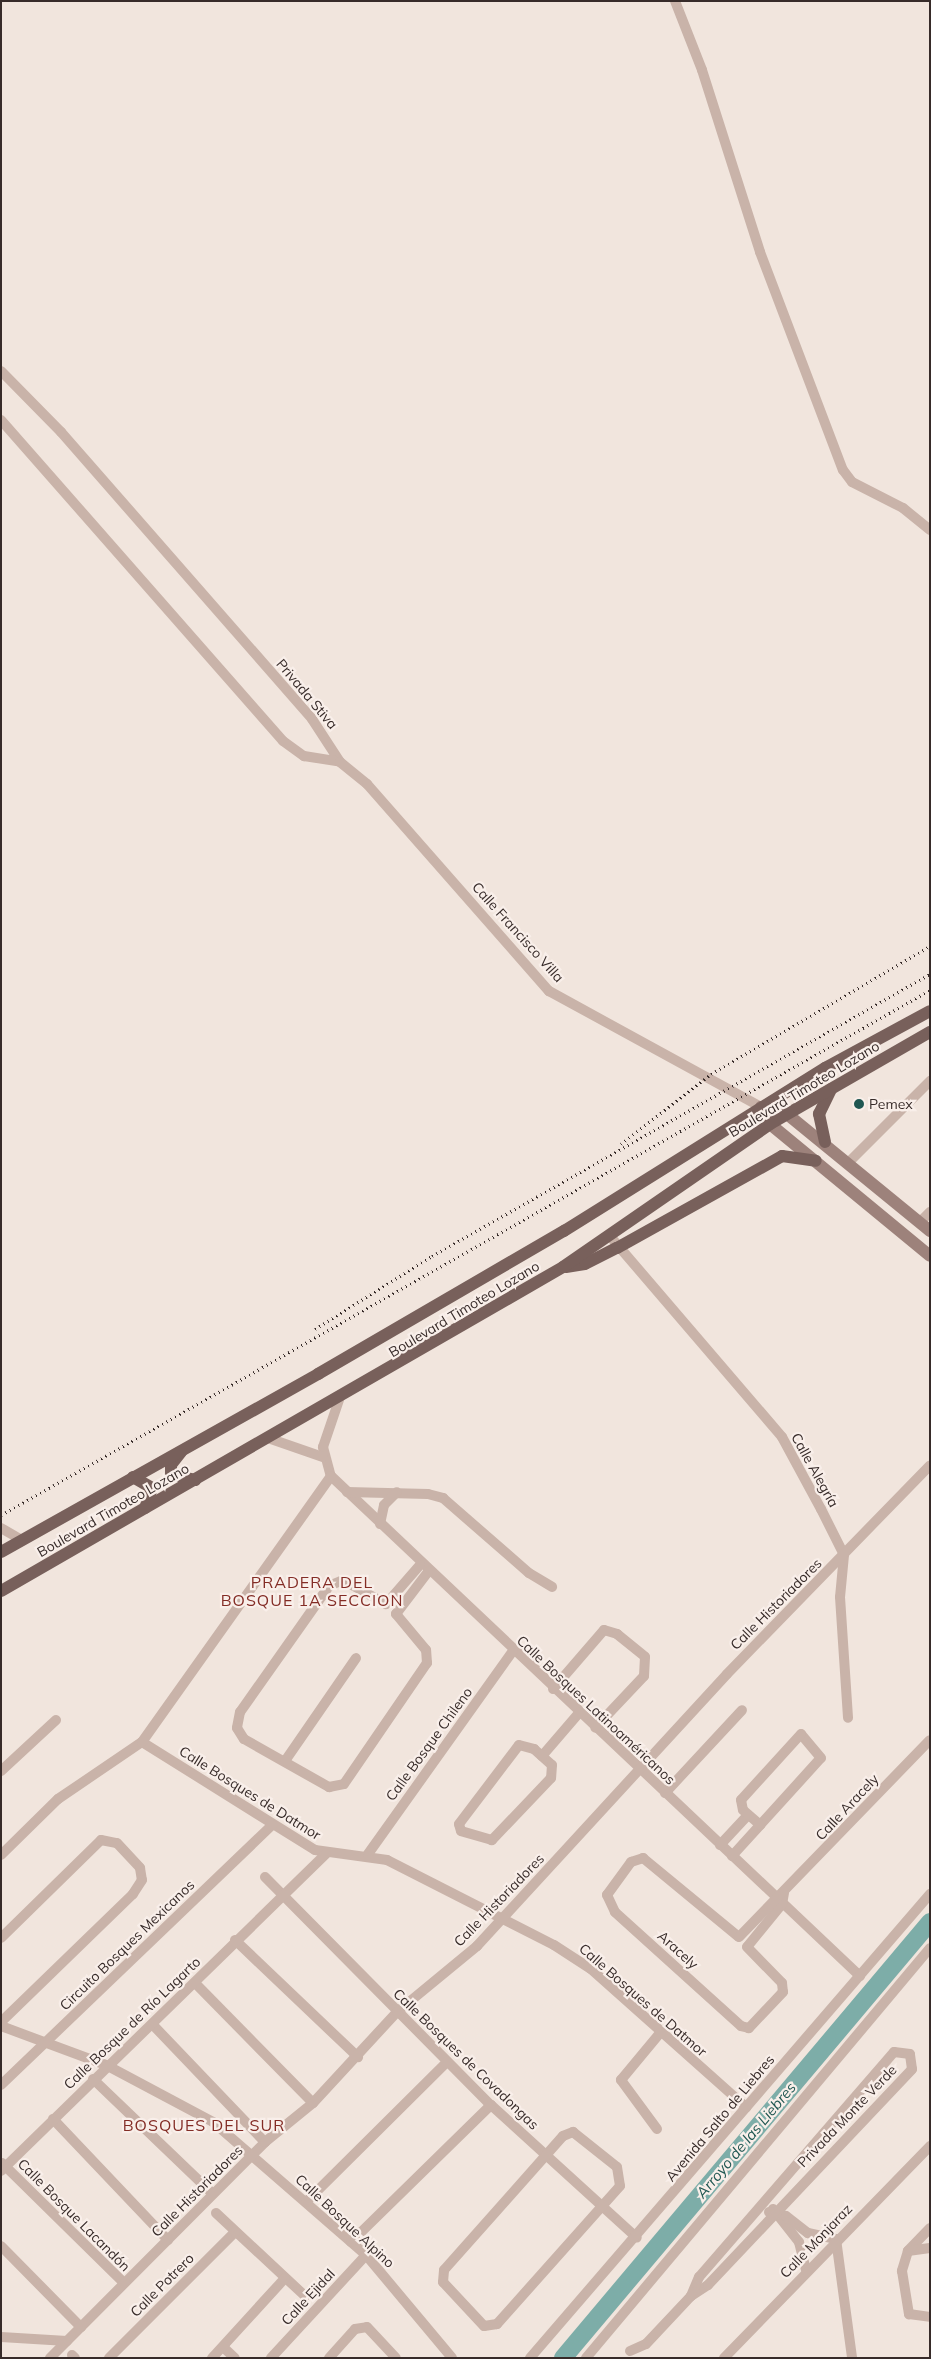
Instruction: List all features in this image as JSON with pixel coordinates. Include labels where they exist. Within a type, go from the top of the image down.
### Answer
[{"type":"main road","name":"Boulevard Timoteo Lozano","points":[[1,1552],[564,1231],[761,1107],[930,1011]]},
{"type":"main road","name":"Boulevard Timoteo Lozano","points":[[1,1591],[268,1438],[339,1400],[563,1267],[770,1124],[930,1032]]},
{"type":"main road","points":[[825,1142],[819,1114],[831,1089]]},
{"type":"main road","points":[[761,1107],[787,1114],[825,1142],[930,1231]]},
{"type":"main road","points":[[761,1107],[770,1124],[930,1256]]},
{"type":"main road","points":[[563,1267],[586,1264],[782,1156],[816,1161]]},
{"type":"main road","points":[[182,1450],[171,1465],[171,1474],[195,1480]]},
{"type":"main road","points":[[133,1477],[152,1488],[145,1508]]},
{"type":"street","points":[[675,1],[702,70],[760,252],[843,470],[852,482],[890,501],[930,530]]},
{"type":"street","name":"Privada Stiva","points":[[1,371],[61,432],[312,719],[340,762]]},
{"type":"street","points":[[1,420],[283,741],[304,756],[340,762]]},
{"type":"street","name":"Calle Francisco Villa","points":[[340,762],[367,784],[549,991],[761,1107]]},
{"type":"street","points":[[849,1162],[930,1081]]},
{"type":"street","points":[[920,1222],[930,1212]]},
{"type":"street","name":"Calle Alegría","points":[[609,1235],[617,1248],[782,1437],[844,1555]]},
{"type":"street","points":[[268,1438],[323,1457],[327,1428],[339,1400]]},
{"type":"street","name":"Calle Bosques Latinoaméricanos","points":[[323,1457],[331,1476],[424,1569],[720,1845],[780,1898],[860,1976]]},
{"type":"street","name":"Calle Historiadores","points":[[50,2358],[265,2142],[313,2103],[358,2057],[397,2012],[501,1920],[639,1769],[930,1465]]},
{"type":"street","points":[[1,1855],[58,1799],[142,1742],[331,1476]]},
{"type":"street","points":[[347,1492],[428,1494],[456,1506],[530,1573],[552,1587]]},
{"type":"street","points":[[380,1524],[384,1505],[397,1492]]},
{"type":"street","points":[[1,1528],[22,1540]]},
{"type":"street","points":[[844,1555],[840,1597],[848,1718]]},
{"type":"street","points":[[424,1569],[396,1614],[426,1650],[427,1663],[344,1784],[329,1787],[244,1739],[237,1728],[240,1712],[334,1581],[346,1581],[386,1604],[424,1569]]},
{"type":"street","points":[[553,1689],[604,1630],[617,1634],[645,1657],[646,1673],[595,1728]]},
{"type":"street","name":"Calle Bosque Chileno","points":[[368,1854],[513,1651]]},
{"type":"street","points":[[285,1761],[356,1658]]},
{"type":"street","points":[[665,1793],[742,1710]]},
{"type":"street","points":[[542,1756],[579,1713]]},
{"type":"street","points":[[1,1771],[56,1720]]},
{"type":"street","points":[[732,1856],[821,1758],[807,1737],[795,1738],[741,1800],[748,1815],[760,1825]]},
{"type":"street","name":"Calle Aracely","points":[[780,1898],[930,1740]]},
{"type":"street","name":"Calle Bosques de Datmor","points":[[142,1742],[272,1825],[326,1854],[368,1854],[501,1920],[585,1965],[746,2107]]},
{"type":"street","points":[[527,1746],[542,1756],[553,1769],[551,1778],[492,1840],[461,1831],[459,1824],[514,1749],[527,1746]]},
{"type":"street","points":[[720,1845],[748,1815]]},
{"type":"street","name":"Circuito Bosques Mexicanos","points":[[1,2085],[272,1825]]},
{"type":"street","points":[[1,1938],[101,1840],[118,1843],[140,1868],[142,1880],[133,1894],[1,2022]]},
{"type":"street","name":"Calle Bosque de Río Lagarto","points":[[3,2166],[106,2066],[153,2025],[281,1893],[326,1854]]},
{"type":"street","name":"Aracely","points":[[643,1858],[739,1937],[780,1898],[747,1946],[782,1983],[782,1992],[754,2025],[746,2028],[615,1912],[607,1899],[608,1890],[631,1862],[643,1858]]},
{"type":"street","name":"Calle Bosques de Covadongas","points":[[265,1876],[397,2012],[491,2105],[636,2238]]},
{"type":"street","name":"Avenida Salto de Liebres","points":[[530,2358],[636,2238],[930,1894]]},
{"type":"street","points":[[236,1940],[358,2057]]},
{"type":"street","points":[[586,2358],[930,1948]]},
{"type":"street","points":[[195,1983],[313,2103]]},
{"type":"street","points":[[153,2025],[265,2142]]},
{"type":"street","name":"Calle Bosque Alpino","points":[[1,2026],[42,2044],[106,2066],[186,2105],[254,2154],[366,2255],[452,2358]]},
{"type":"street","points":[[657,2129],[621,2080],[660,2033]]},
{"type":"street","name":"Privada Monte Verde","points":[[630,2350],[646,2344],[691,2296],[708,2285],[773,2212],[912,2069],[915,2062],[910,2054],[894,2052],[773,2194],[699,2277],[691,2296]]},
{"type":"street","points":[[306,2202],[447,2062]]},
{"type":"street","points":[[93,2079],[213,2194]]},
{"type":"street","points":[[350,2242],[491,2105]]},
{"type":"street","points":[[53,2119],[168,2240]]},
{"type":"street","points":[[573,2132],[617,2167],[620,2186],[603,2207],[496,2324],[479,2322],[443,2282],[444,2270],[563,2136],[573,2132]]},
{"type":"street","name":"Calle Monjaraz","points":[[724,2358],[836,2239],[930,2146]]},
{"type":"street","name":"Calle Bosque Lacandón","points":[[3,2166],[124,2284]]},
{"type":"street","points":[[773,2194],[773,2212],[799,2242],[806,2270]]},
{"type":"street","points":[[757,2212],[773,2212],[808,2233],[836,2239],[852,2358]]},
{"type":"street","points":[[216,2213],[305,2296]]},
{"type":"street","points":[[930,2228],[908,2250],[902,2271],[906,2310],[916,2318],[930,2317]]},
{"type":"street","name":"Calle Potrero","points":[[109,2358],[235,2232]]},
{"type":"street","points":[[799,2242],[808,2233]]},
{"type":"street","points":[[1,2246],[81,2327]]},
{"type":"street","points":[[908,2250],[930,2248]]},
{"type":"street","name":"Calle Ejidal","points":[[271,2358],[366,2255]]},
{"type":"street","points":[[212,2358],[285,2278]]},
{"type":"street","points":[[329,2358],[355,2329],[367,2327],[396,2358]]},
{"type":"street","points":[[4,2336],[67,2341]]},
{"type":"street","points":[[223,2347],[235,2358]]},
{"type":"waterway","name":"Arroyo de las Liebres","points":[[563,2358],[930,1922]]},
{"type":"railway","points":[[621,1144],[711,1074],[930,946]]},
{"type":"railway","points":[[315,1329],[432,1256],[930,974]]},
{"type":"railway","points":[[1,1515],[930,990]]},
{"type":"place","name":"Pemex","points":[[859,1104]]},
{"type":"district","name":"PRADERA DEL BOSQUE 1A SECCION","points":[[312,1591]]},
{"type":"district","name":"BOSQUES DEL SUR","points":[[204,2125]]}]
